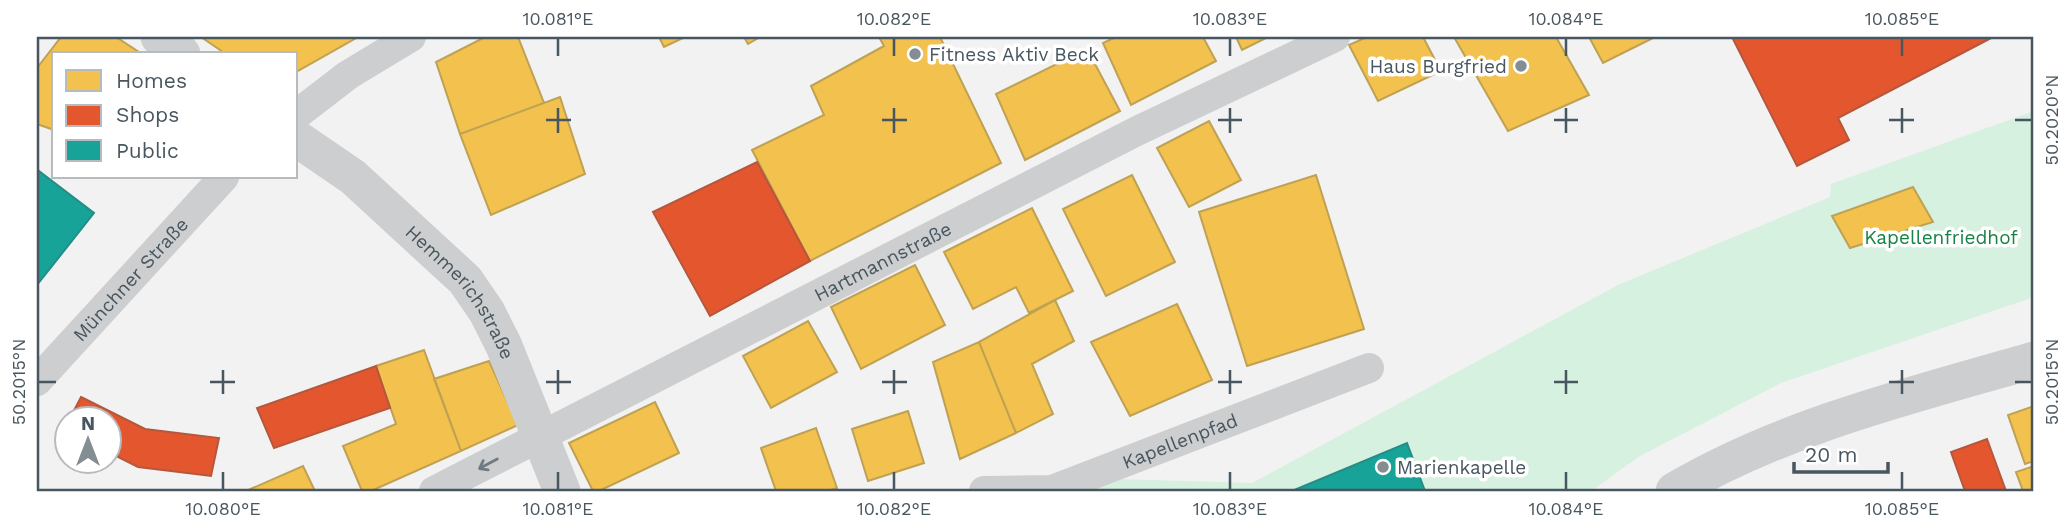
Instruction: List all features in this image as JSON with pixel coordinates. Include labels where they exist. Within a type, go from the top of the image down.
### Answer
[{"type":"street","points":[[159,37],[179,52]]},
{"type":"street","name":"Hartmannstraße","points":[[434,491],[1137,131],[1335,37]]},
{"type":"street","points":[[298,113],[397,41]]},
{"type":"street","name":"Hemmerichstraße","points":[[298,139],[353,177],[465,280],[493,323],[562,491]]},
{"type":"street","name":"Münchner Straße","points":[[37,381],[223,178]]},
{"type":"street","points":[[1674,491],[1779,441],[1875,406],[2034,360]]},
{"type":"street","name":"Kapellenpfad","points":[[984,491],[1052,490],[1369,368]]},
{"type":"green space","name":"Kapellenfriedhof","points":[[2034,111],[2034,297],[1781,383],[1640,456],[1591,491],[1027,491],[1083,478],[1252,483],[1618,285],[1830,197],[1831,184]]},
{"type":"building: Homes","points":[[61,37],[116,37],[139,52],[52,52],[52,129],[37,124],[37,68]]},
{"type":"building: Homes","points":[[201,37],[358,37],[298,71],[298,52],[223,52]]},
{"type":"building: Homes","points":[[485,37],[518,37],[544,103],[460,134],[436,62]]},
{"type":"building: Homes","points":[[659,37],[685,37],[664,47]]},
{"type":"building: Homes","points":[[744,37],[760,37],[748,44]]},
{"type":"building: Homes","points":[[879,37],[940,37],[1001,163],[810,261],[752,150],[824,115],[811,86],[884,46]]},
{"type":"building: Homes","points":[[1116,37],[1203,37],[1216,61],[1131,105],[1103,43]]},
{"type":"building: Homes","points":[[1236,37],[1268,37],[1242,50]]},
{"type":"building: Homes","points":[[1367,37],[1423,37],[1441,71],[1378,101],[1349,45]]},
{"type":"building: Homes","name":"Haus Burgfried","points":[[1454,37],[1556,37],[1589,95],[1508,131]]},
{"type":"building: Homes","points":[[1589,37],[1655,37],[1603,63]]},
{"type":"building: Homes","points":[[1087,49],[1120,111],[1025,160],[996,94]]},
{"type":"building: Homes","points":[[560,97],[585,174],[491,215],[460,134]]},
{"type":"building: Homes","points":[[1209,121],[1241,180],[1189,207],[1157,148]]},
{"type":"building: Homes","points":[[1132,175],[1175,262],[1106,296],[1063,209]]},
{"type":"building: Homes","points":[[1316,175],[1364,329],[1247,366],[1199,212]]},
{"type":"building: Homes","points":[[1913,187],[1933,222],[1850,248],[1832,216]]},
{"type":"building: Homes","points":[[1032,208],[1073,291],[1029,313],[1016,287],[973,309],[944,252]]},
{"type":"building: Homes","points":[[915,265],[945,325],[861,369],[831,307]]},
{"type":"building: Homes","points":[[1055,300],[1074,341],[1032,364],[1053,414],[1016,433],[979,342]]},
{"type":"building: Homes","points":[[1177,304],[1212,380],[1130,416],[1091,342]]},
{"type":"building: Homes","points":[[808,321],[837,372],[771,408],[743,356]]},
{"type":"building: Homes","points":[[979,342],[1016,433],[960,459],[933,362]]},
{"type":"building: Homes","points":[[424,350],[461,451],[371,491],[362,491],[343,446],[396,424],[376,366]]},
{"type":"building: Homes","points":[[489,361],[518,425],[461,451],[434,379]]},
{"type":"building: Homes","points":[[655,402],[679,453],[599,491],[593,491],[569,443]]},
{"type":"building: Homes","points":[[2034,406],[2034,461],[2025,464],[2008,415]]},
{"type":"building: Homes","points":[[908,411],[924,463],[868,481],[852,429]]},
{"type":"building: Homes","points":[[816,428],[837,488],[827,491],[776,491],[761,448]]},
{"type":"building: Homes","points":[[303,466],[315,491],[246,491]]},
{"type":"building: Homes","points":[[2034,466],[2034,491],[2023,491],[2016,472]]},
{"type":"building: Shops","points":[[1732,37],[1993,37],[1838,118],[1849,140],[1797,166]]},
{"type":"building: Shops","points":[[757,162],[810,261],[710,316],[653,212]]},
{"type":"building: Shops","points":[[376,366],[390,408],[274,448],[257,408]]},
{"type":"building: Shops","points":[[81,397],[99,406],[76,406]]},
{"type":"building: Shops","points":[[122,418],[145,429],[219,438],[211,476],[138,467],[122,459]]},
{"type":"building: Shops","points":[[1987,439],[2006,491],[1965,491],[1951,452]]},
{"type":"building: Public","points":[[39,171],[94,213],[37,285],[37,174]]},
{"type":"building: Public","name":"Marienkapelle","points":[[1407,443],[1425,491],[1292,491]]},
{"type":"place","name":"Fitness Aktiv Beck","points":[[915,54]]},
{"type":"place","name":"Haus Burgfried","points":[[1521,66]]},
{"type":"place","name":"Marienkapelle","points":[[1383,467]]}]
